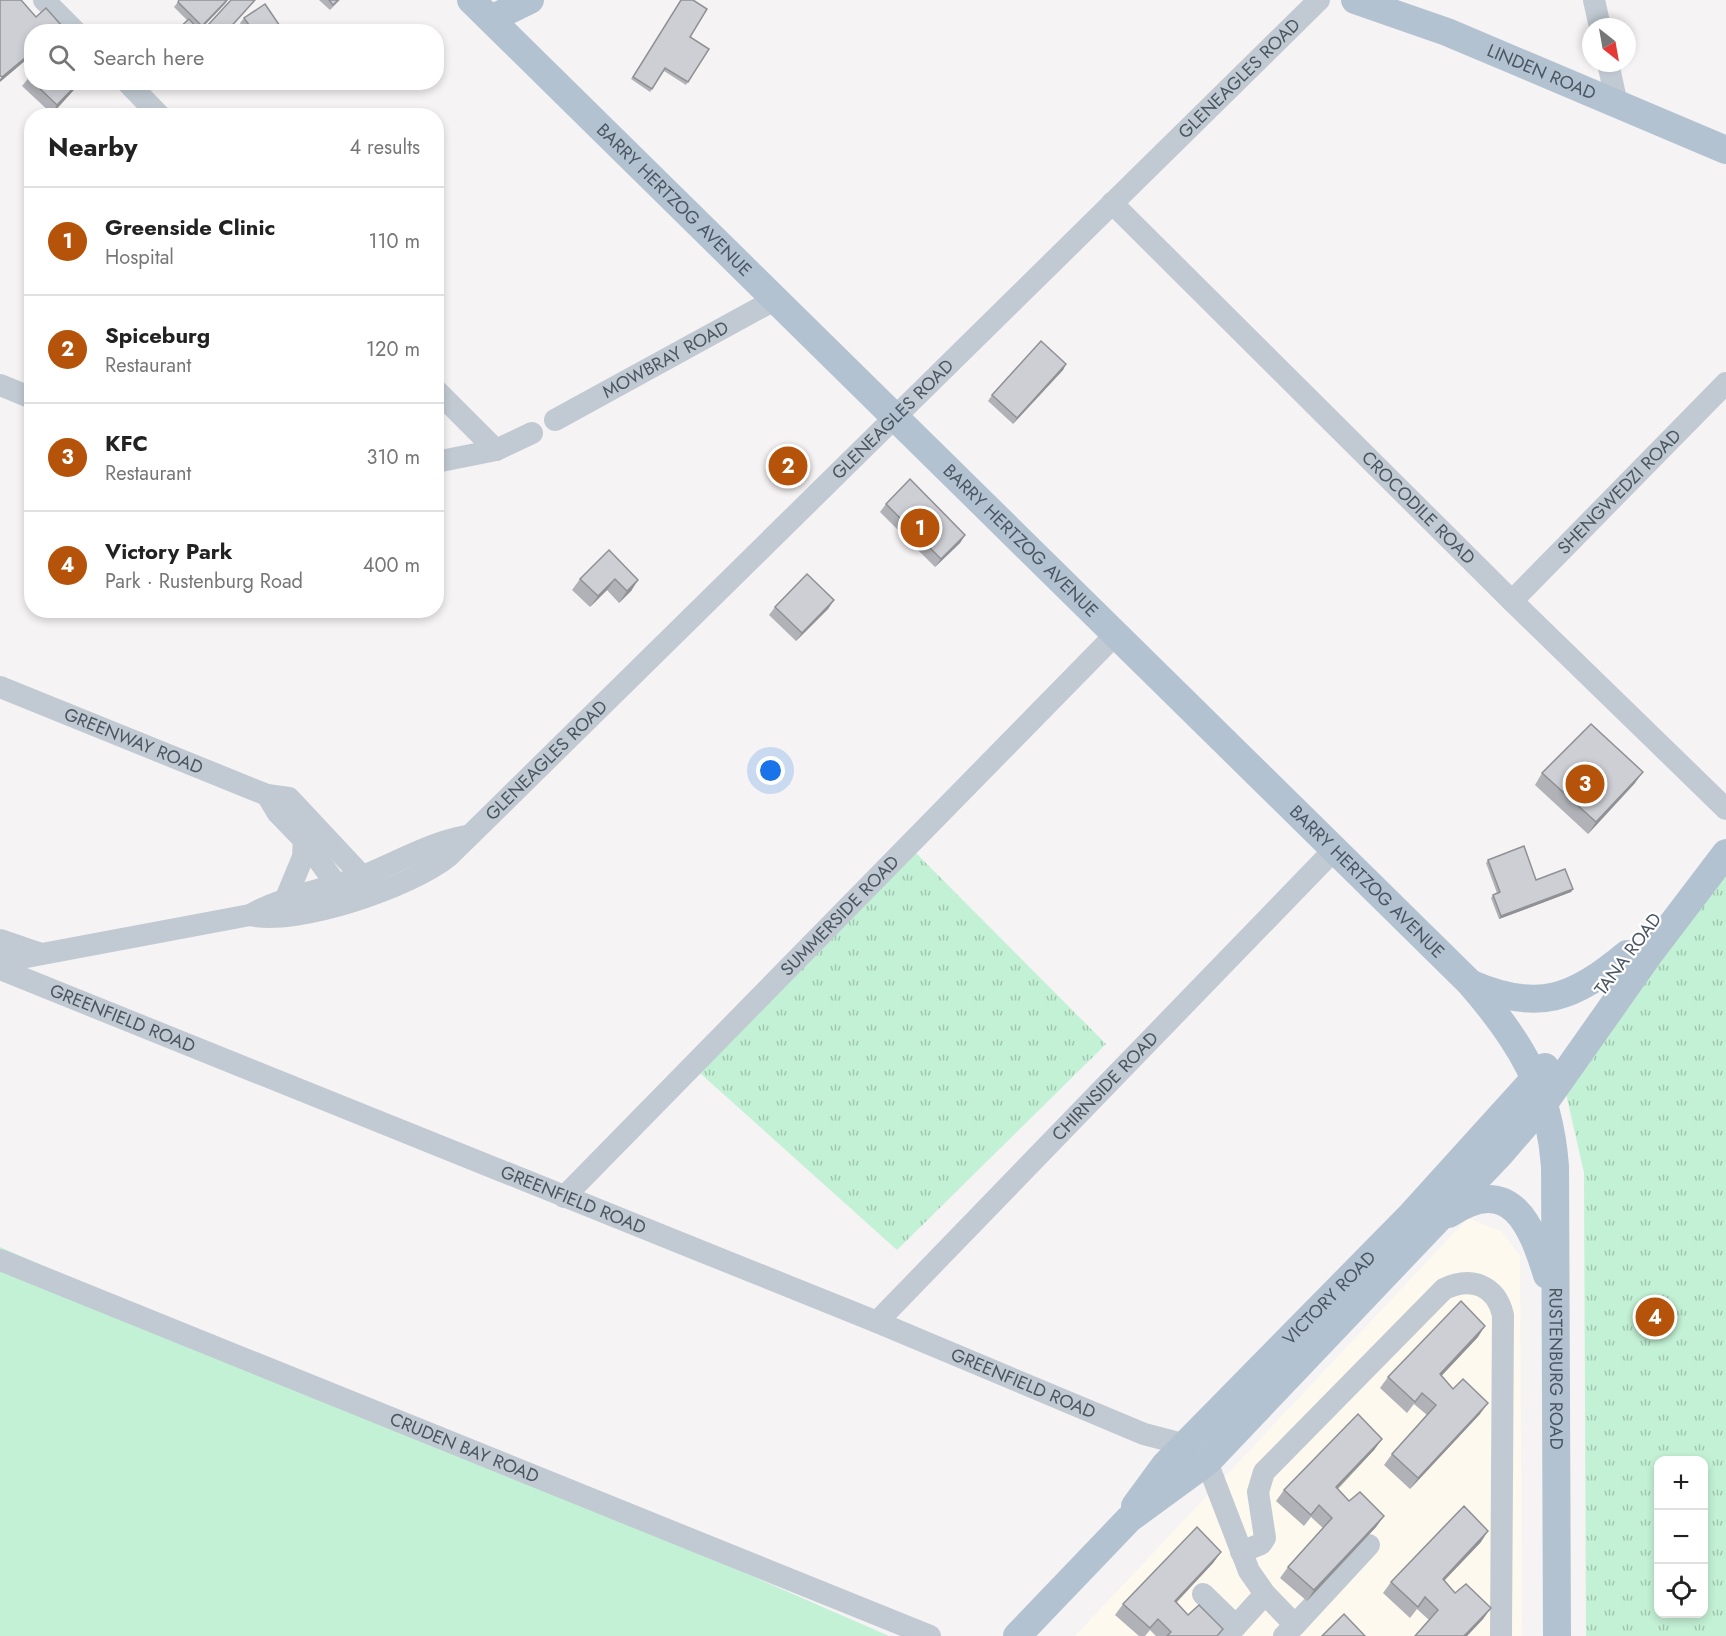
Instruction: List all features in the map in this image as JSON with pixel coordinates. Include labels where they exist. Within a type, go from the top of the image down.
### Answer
[{"type":"main road","name":"BARRY HERTZOG AVENUE","points":[[471,0],[1333,851],[1470,983],[1503,1023],[1540,1091]]},
{"type":"main road","points":[[491,20],[530,0]]},
{"type":"main road","name":"LINDEN ROAD","points":[[1355,0],[1447,32],[1726,150]]},
{"type":"main road","points":[[1419,0],[1447,32]]},
{"type":"main road","name":"TANA ROAD","points":[[1540,1091],[1628,954],[1684,881],[1726,833]]},
{"type":"main road","name":"TANA ROAD","points":[[1540,1091],[1726,854]]},
{"type":"main road","points":[[1470,983],[1513,999],[1550,998],[1594,979],[1628,954]]},
{"type":"main road","name":"VICTORY ROAD","points":[[1017,1636],[1133,1511],[1197,1453],[1433,1226],[1540,1091]]},
{"type":"main road","name":"VICTORY ROAD","points":[[1133,1511],[1165,1466],[1205,1450],[1209,1436],[1252,1378],[1413,1214],[1540,1091]]},
{"type":"main road","name":"RUSTENBURG ROAD","points":[[1540,1091],[1555,1166],[1557,1636]]},
{"type":"main road","points":[[1433,1226],[1458,1208],[1472,1202],[1492,1200],[1510,1205],[1522,1215],[1534,1235],[1554,1300]]},
{"type":"street","points":[[44,0],[68,24]]},
{"type":"street","name":"GLENEAGLES ROAD","points":[[250,915],[281,918],[343,893],[438,864],[896,418],[1319,0]]},
{"type":"street","points":[[1594,0],[1598,18]]},
{"type":"street","points":[[1610,72],[1617,104]]},
{"type":"street","points":[[135,90],[152,108]]},
{"type":"street","name":"CROCODILE ROAD","points":[[1112,203],[1512,601],[1726,809]]},
{"type":"street","name":"MOWBRAY ROAD","points":[[555,420],[776,299]]},
{"type":"street","name":"SHENGWEDZI ROAD","points":[[1512,601],[1726,383]]},
{"type":"street","points":[[0,385],[24,395]]},
{"type":"street","points":[[444,398],[496,450]]},
{"type":"street","points":[[444,460],[496,450],[532,432]]},
{"type":"street","name":"SUMMERSIDE ROAD","points":[[564,1197],[1115,635]]},
{"type":"street","name":"GREENWAY ROAD","points":[[0,687],[267,795],[290,798],[367,885]]},
{"type":"street","points":[[267,795],[277,812],[304,840],[343,893]]},
{"type":"street","points":[[286,898],[303,857],[304,840]]},
{"type":"street","name":"CHIRNSIDE ROAD","points":[[878,1322],[1333,851]]},
{"type":"street","name":"GLENEAGLES ROAD","points":[[0,962],[250,915],[286,898],[343,893]]},
{"type":"street","points":[[0,940],[51,953],[50,981],[61,993]]},
{"type":"street","name":"GREENFIELD ROAD","points":[[0,969],[878,1322],[1144,1434],[1197,1453]]},
{"type":"street","name":"CRUDEN BAY ROAD","points":[[0,1260],[930,1636]]},
{"type":"street","points":[[1241,1552],[1261,1544],[1265,1538],[1258,1492],[1264,1472],[1444,1289],[1458,1282],[1472,1283],[1494,1294],[1500,1302],[1503,1316],[1501,1636]]},
{"type":"street","name":"GREENFIELD ROAD","points":[[1144,1434],[1160,1452],[1165,1466]]},
{"type":"street","points":[[1197,1453],[1249,1571],[1290,1631],[1369,1545]]},
{"type":"street","points":[[1203,1594],[1232,1631],[1265,1594]]},
{"type":"shaded area","points":[[1468,1218],[1501,1231],[1520,1255],[1522,1636],[1075,1636]]},
{"type":"green space","points":[[912,849],[1106,1044],[897,1250],[691,1065]]},
{"type":"green space","points":[[1726,850],[1726,1636],[1586,1636],[1584,1173],[1560,1067]]},
{"type":"green space","points":[[0,1247],[889,1636],[0,1636]]},
{"type":"building","points":[[0,0],[21,0],[36,17],[46,8],[60,24],[24,24],[24,59],[2,77],[0,76]]},
{"type":"building","points":[[179,0],[227,0],[204,24],[200,24],[178,2]]},
{"type":"building","points":[[231,0],[255,0],[233,24],[209,24]]},
{"type":"building","points":[[681,0],[693,0],[707,9],[690,37],[709,49],[688,82],[665,68],[652,89],[633,77]]},
{"type":"building","points":[[265,4],[279,24],[248,24],[244,18]]},
{"type":"building","points":[[189,19],[194,24],[184,24]]},
{"type":"building","points":[[41,90],[71,90],[57,105]]},
{"type":"building","points":[[1041,341],[1066,364],[1017,418],[992,395]]},
{"type":"building","points":[[910,479],[965,535],[941,559],[886,504]]},
{"type":"building","points":[[609,550],[638,580],[627,591],[615,579],[598,596],[580,579]]},
{"type":"building","points":[[807,574],[834,600],[802,633],[775,607]]},
{"type":"building","points":[[1591,724],[1643,772],[1596,822],[1542,773]]},
{"type":"building","points":[[1524,846],[1536,880],[1565,869],[1573,889],[1501,916],[1493,895],[1500,892],[1488,860]]},
{"type":"building","points":[[1461,1301],[1485,1326],[1440,1374],[1453,1389],[1463,1379],[1488,1403],[1418,1478],[1392,1454],[1436,1405],[1422,1393],[1415,1402],[1388,1377]]},
{"type":"building","points":[[1358,1414],[1382,1439],[1336,1487],[1349,1501],[1360,1492],[1384,1516],[1314,1590],[1288,1567],[1332,1518],[1319,1505],[1311,1515],[1284,1490]]},
{"type":"building","points":[[1464,1506],[1488,1531],[1443,1579],[1455,1593],[1466,1584],[1491,1608],[1464,1636],[1415,1636],[1438,1610],[1425,1597],[1418,1607],[1391,1582]]},
{"type":"building","points":[[1197,1527],[1221,1552],[1175,1601],[1188,1615],[1199,1605],[1223,1629],[1217,1636],[1167,1636],[1171,1632],[1158,1619],[1150,1628],[1123,1604]]},
{"type":"building","points":[[1344,1614],[1365,1636],[1322,1636]]},
{"type":"place","name":"Spiceburg","points":[[788,466]]},
{"type":"place","name":"Greenside Clinic","points":[[920,528]]},
{"type":"place","name":"KFC","points":[[1585,784]]},
{"type":"place","name":"Victory Park","points":[[1655,1317]]}]
